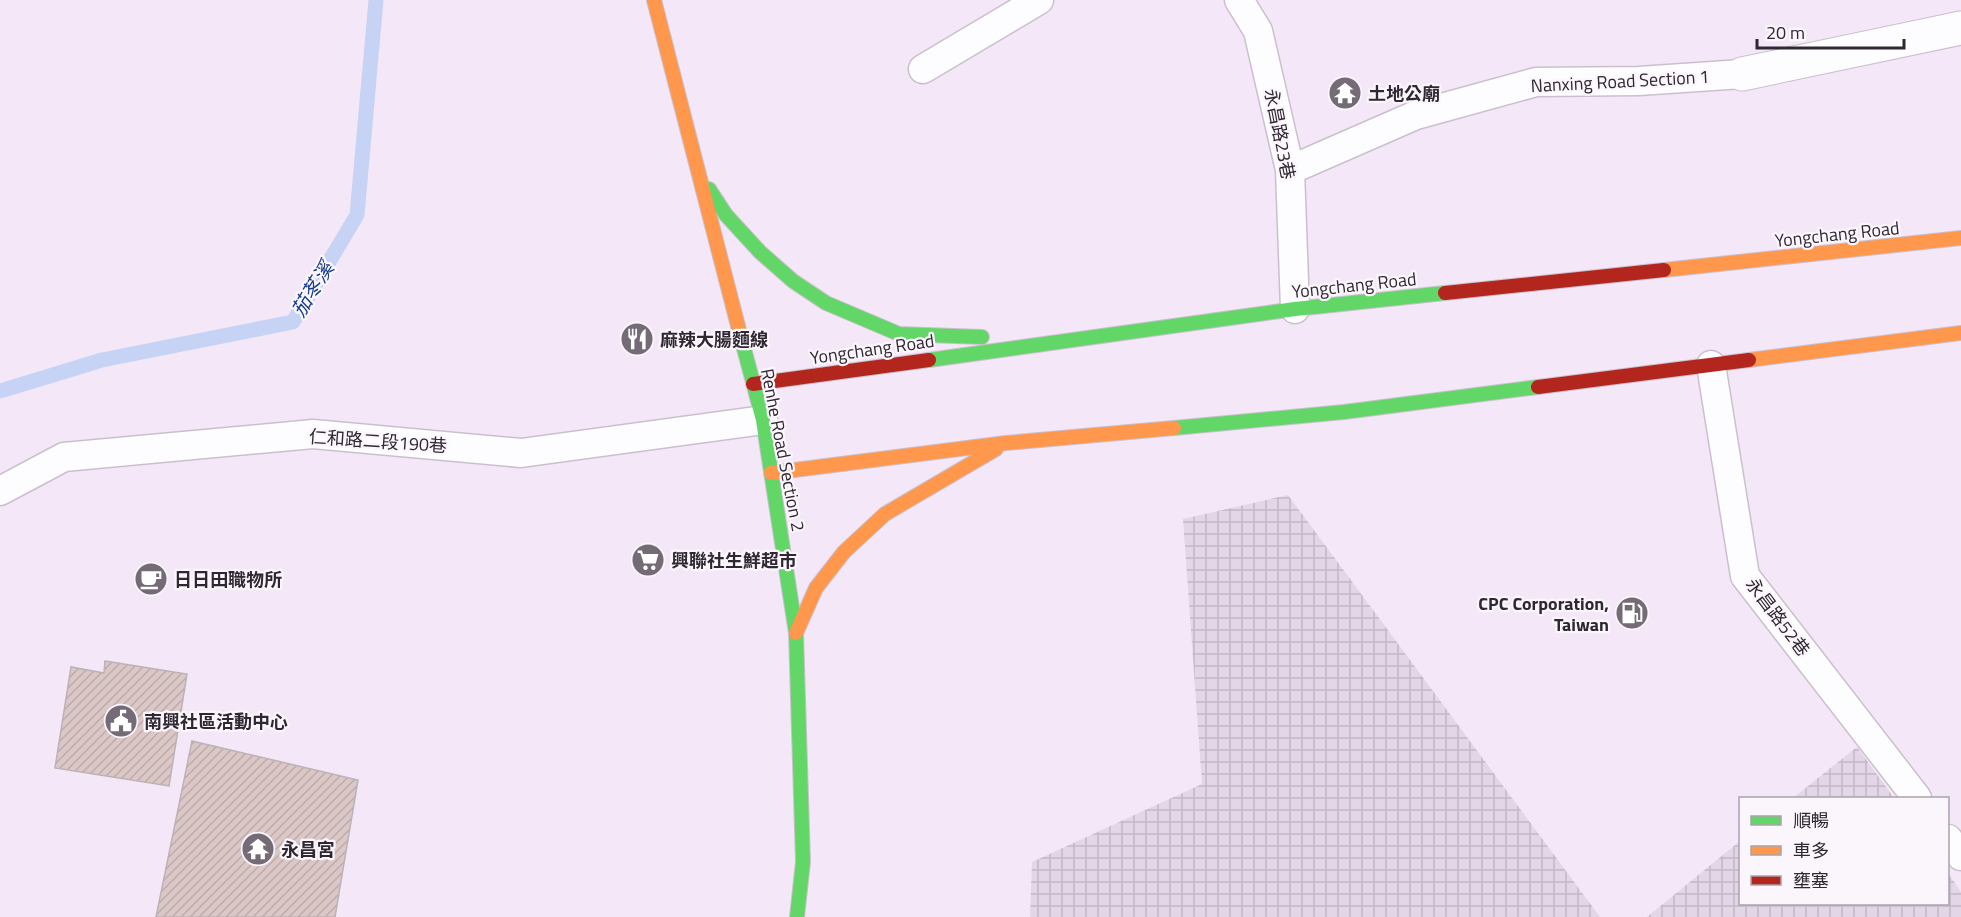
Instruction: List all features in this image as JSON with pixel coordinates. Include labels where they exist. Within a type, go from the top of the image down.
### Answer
[{"type":"main road","name":"Renhe Road Section 2","points":[[654,0],[763,420],[796,633],[802,862],[797,917]]},
{"type":"main road","points":[[700,176],[726,214],[760,252],[793,281],[826,303],[899,334],[1065,341]]},
{"type":"main road","name":"Yongchang Road","points":[[753,384],[1294,309],[1961,238]]},
{"type":"main road","points":[[771,473],[1006,443],[1344,412],[1961,333]]},
{"type":"main road","points":[[796,633],[816,588],[844,552],[868,529],[885,514],[1006,443]]},
{"type":"street","name":"Nanxing Road Section 1","points":[[1742,74],[1961,28]]},
{"type":"lane","points":[[923,69],[1039,0]]},
{"type":"lane","name":"永昌路23巷","points":[[1239,0],[1258,31],[1290,170],[1294,309]]},
{"type":"lane","name":"Nanxing Road Section 1","points":[[1290,170],[1416,115],[1536,82],[1639,81],[1742,74]]},
{"type":"lane","name":"永昌路52巷","points":[[1711,365],[1745,576],[1916,797]]},
{"type":"lane","name":"仁和路二段190巷","points":[[0,491],[64,457],[313,434],[521,453],[763,420]]},
{"type":"lane","points":[[1949,841],[1961,856]]},
{"type":"shaded area","points":[[1288,495],[1600,917],[1030,917],[1032,862],[1202,784],[1183,519]]},
{"type":"shaded area","points":[[1857,747],[1893,797],[1794,797]]},
{"type":"shaded area","points":[[1739,842],[1739,905],[1949,905],[1949,874],[1961,892],[1961,917],[1647,917]]},
{"type":"building","name":"南興社區活動中心","points":[[105,661],[187,674],[169,786],[55,768],[71,667],[104,673]]},
{"type":"building","name":"永昌宮","points":[[192,741],[358,780],[335,917],[156,917]]},
{"type":"waterway","name":"茄苳溪","points":[[0,391],[102,360],[293,322],[357,215],[376,0]]},
{"type":"traffic: fast","points":[[709,189],[726,215],[760,252],[793,281],[826,303],[899,334],[982,337]]},
{"type":"traffic: fast","points":[[929,360],[1295,309],[1445,293]]},
{"type":"traffic: fast","points":[[738,326],[763,420],[796,633],[803,862],[797,917]]},
{"type":"traffic: fast","points":[[1174,428],[1344,412],[1538,387]]},
{"type":"traffic: slow","points":[[654,0],[738,326]]},
{"type":"traffic: slow","points":[[1664,270],[1961,238]]},
{"type":"traffic: slow","points":[[1749,360],[1961,333]]},
{"type":"traffic: slow","points":[[771,473],[1006,443],[1174,428]]},
{"type":"traffic: slow","points":[[796,633],[816,588],[844,552],[885,514],[996,449]]},
{"type":"traffic: jam","points":[[1445,293],[1664,270]]},
{"type":"traffic: jam","points":[[753,384],[929,360]]},
{"type":"traffic: jam","points":[[1538,387],[1749,360]]},
{"type":"place","name":"土地公廟","points":[[1345,93]]},
{"type":"place","name":"麻辣大腸麵線","points":[[637,339]]},
{"type":"place","name":"興聯社生鮮超市","points":[[648,560]]},
{"type":"place","name":"日日田職物所","points":[[151,579]]},
{"type":"place","name":"CPC Corporation, Taiwan","points":[[1632,613]]},
{"type":"place","name":"南興社區活動中心","points":[[121,721]]},
{"type":"place","name":"永昌宮","points":[[258,849]]}]
